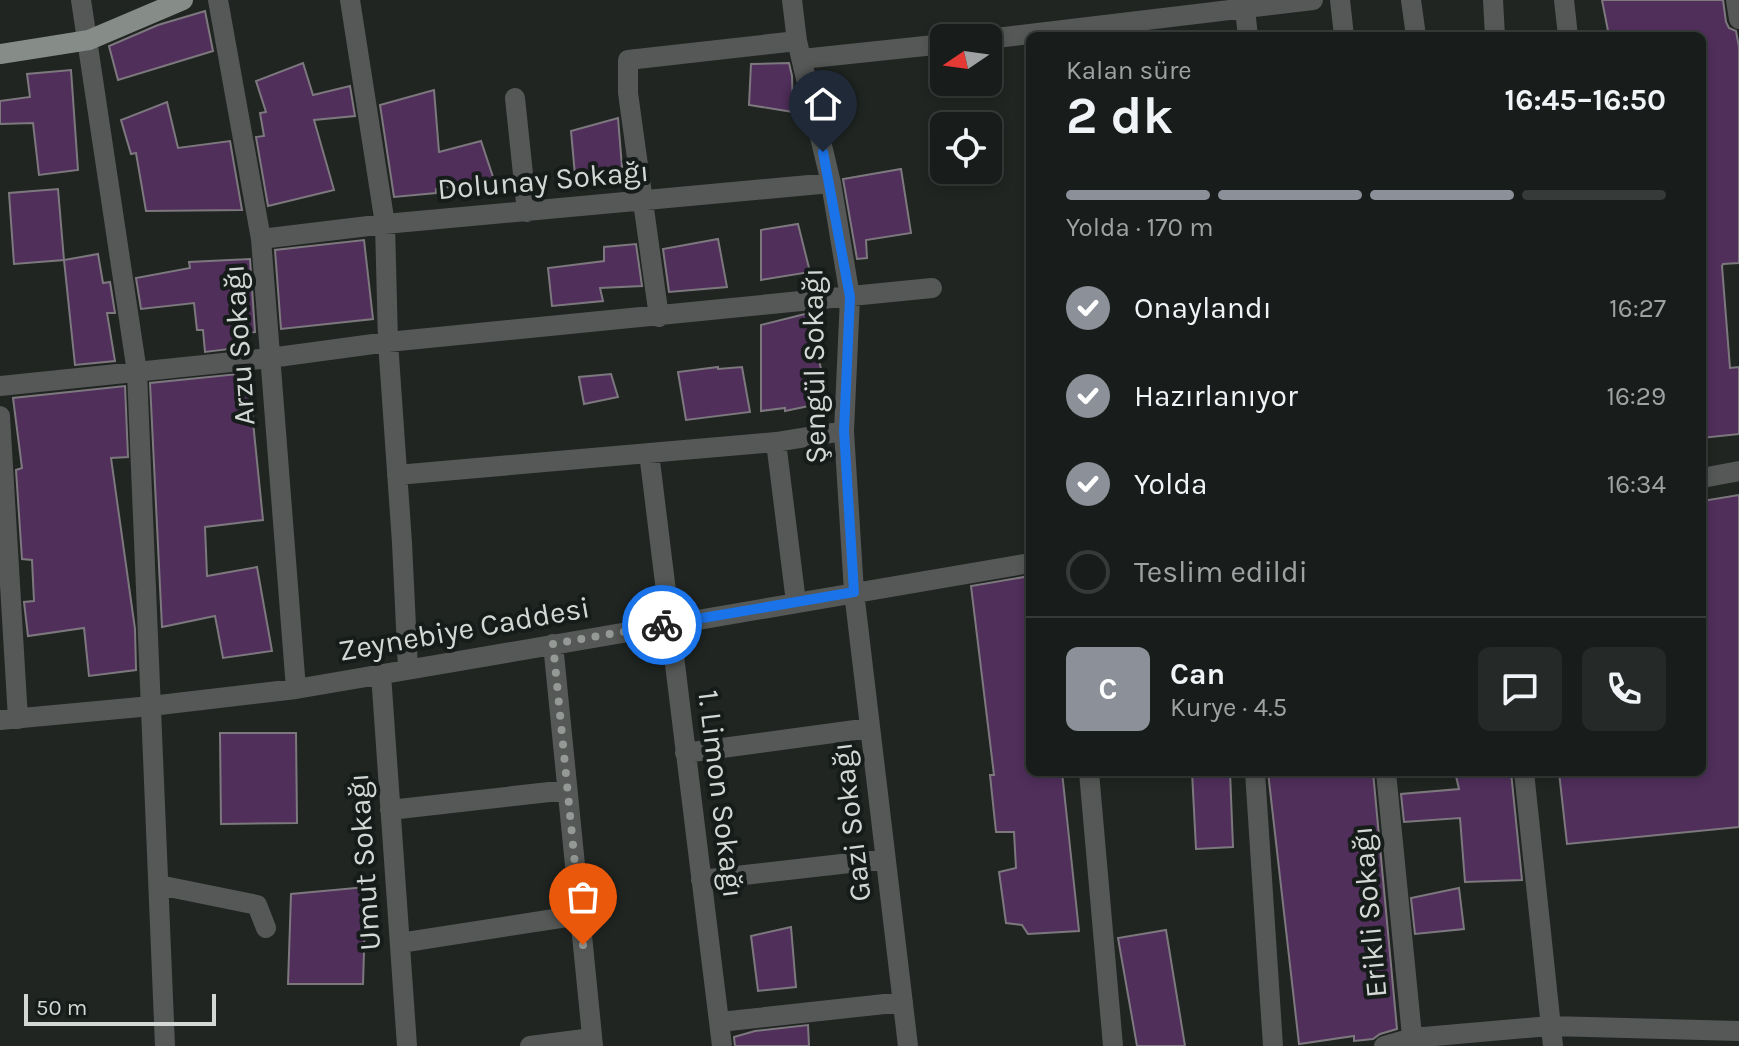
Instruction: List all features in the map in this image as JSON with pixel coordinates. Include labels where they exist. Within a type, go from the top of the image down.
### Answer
[{"type":"main road","points":[[0,54],[89,40],[183,0]]},
{"type":"street","points":[[81,0],[137,372],[165,1046]]},
{"type":"street","name":"Arzu Sokağı","points":[[218,0],[261,239],[296,689]]},
{"type":"street","points":[[350,0],[385,224],[388,342],[408,669]]},
{"type":"street","name":"Şengül Sokağı","points":[[792,0],[799,50],[831,183],[850,297],[844,431],[854,592]]},
{"type":"street","points":[[1050,32],[1313,0]]},
{"type":"street","points":[[1340,0],[1344,32]]},
{"type":"street","points":[[1411,0],[1415,32]]},
{"type":"street","points":[[1493,0],[1495,32]]},
{"type":"street","points":[[1564,0],[1568,32]]},
{"type":"street","points":[[1736,0],[1739,19]]},
{"type":"street","points":[[1245,10],[1248,32]]},
{"type":"street","points":[[1002,37],[1026,35]]},
{"type":"street","points":[[659,317],[628,93],[628,60],[930,45]]},
{"type":"street","points":[[515,98],[527,212]]},
{"type":"street","name":"Dolunay Sokağı","points":[[261,239],[385,224],[831,183]]},
{"type":"street","points":[[0,386],[270,358],[388,342],[932,288]]},
{"type":"street","points":[[0,416],[9,719]]},
{"type":"street","points":[[397,475],[776,442],[844,431]]},
{"type":"street","points":[[776,442],[796,602]]},
{"type":"street","name":"1. Limon Sokağı","points":[[649,453],[722,1046]]},
{"type":"street","points":[[1706,477],[1739,471]]},
{"type":"street","name":"Zeynebiye Caddesi","points":[[9,719],[296,689],[1026,564]]},
{"type":"street","name":"Gazi Sokağı","points":[[854,592],[908,1046]]},
{"type":"street","points":[[530,1046],[592,1042],[553,644]]},
{"type":"street","name":"Umut Sokağı","points":[[381,674],[407,1046]]},
{"type":"street","points":[[685,753],[870,728]]},
{"type":"street","points":[[1089,776],[1113,1046]]},
{"type":"street","points":[[1255,776],[1273,1046]]},
{"type":"street","name":"Erikli Sokağı","points":[[1386,776],[1412,1042]]},
{"type":"street","points":[[1524,776],[1551,1036]]},
{"type":"street","points":[[390,810],[567,790]]},
{"type":"street","points":[[701,880],[885,859]]},
{"type":"street","points":[[159,885],[257,905],[266,928]]},
{"type":"street","points":[[400,943],[580,915]]},
{"type":"street","points":[[720,1022],[903,1002]]},
{"type":"street","points":[[1384,1046],[1551,1036],[1631,1038],[1739,1031]]},
{"type":"building","points":[[1602,0],[1723,0],[1726,22],[1729,28],[1736,31],[1739,47],[1739,263],[1722,266],[1730,368],[1739,367],[1739,434],[1706,438],[1706,32],[1608,32]]},
{"type":"building","points":[[205,11],[213,51],[118,80],[109,46],[158,25]]},
{"type":"building","points":[[303,63],[313,95],[350,86],[355,116],[314,120],[334,190],[268,206],[256,137],[264,136],[260,113],[266,112],[256,81]]},
{"type":"building","points":[[789,63],[793,112],[749,105],[751,64]]},
{"type":"building","points":[[71,70],[78,170],[39,175],[33,123],[0,124],[0,101],[30,97],[27,74]]},
{"type":"building","points":[[434,90],[439,152],[481,141],[494,180],[436,189],[436,193],[394,197],[380,105]]},
{"type":"building","points":[[167,102],[178,148],[230,141],[242,210],[146,211],[136,153],[131,154],[121,120]]},
{"type":"building","points":[[618,118],[622,167],[575,175],[571,131]]},
{"type":"building","points":[[901,169],[911,233],[866,240],[867,258],[857,259],[843,179]]},
{"type":"building","points":[[58,189],[64,260],[14,264],[9,193]]},
{"type":"building","points":[[798,224],[810,272],[761,280],[761,230]]},
{"type":"building","points":[[718,239],[727,287],[669,292],[663,249]]},
{"type":"building","points":[[364,240],[373,319],[281,329],[275,250]]},
{"type":"building","points":[[636,244],[642,286],[600,288],[603,301],[552,306],[548,268],[604,261],[604,247]]},
{"type":"building","points":[[98,254],[103,283],[110,282],[115,313],[107,313],[115,361],[75,365],[64,260]]},
{"type":"building","points":[[250,259],[255,332],[244,333],[246,347],[205,352],[203,330],[197,330],[194,303],[141,309],[136,278],[190,268],[189,262]]},
{"type":"building","points":[[809,313],[828,402],[785,411],[785,408],[761,411],[761,325]]},
{"type":"building","points":[[742,367],[750,412],[686,420],[678,372]]},
{"type":"building","points":[[248,373],[263,520],[205,527],[207,576],[257,567],[272,651],[223,658],[215,616],[162,627],[150,383]]},
{"type":"building","points":[[611,374],[618,397],[584,404],[579,377]]},
{"type":"building","points":[[125,386],[128,457],[111,458],[135,629],[136,670],[89,676],[84,628],[28,636],[24,602],[34,601],[32,560],[22,559],[16,470],[22,468],[13,398]]},
{"type":"building","points":[[1739,495],[1739,827],[1567,844],[1559,776],[1706,776],[1706,500]]},
{"type":"building","points":[[1026,577],[1026,776],[1062,776],[1079,931],[1028,934],[1022,925],[1006,923],[999,872],[1016,868],[1014,832],[996,832],[990,775],[994,775],[971,586]]},
{"type":"building","points":[[220,733],[296,733],[297,823],[221,824]]},
{"type":"building","points":[[1192,776],[1230,776],[1233,847],[1196,849]]},
{"type":"building","points":[[1268,776],[1373,776],[1397,1029],[1373,1039],[1354,1041],[1354,1036],[1299,1044]]},
{"type":"building","points":[[1456,776],[1511,776],[1522,880],[1465,882],[1460,818],[1404,822],[1401,794],[1459,789]]},
{"type":"building","points":[[366,887],[363,984],[288,984],[291,894]]},
{"type":"building","points":[[1459,888],[1464,929],[1415,934],[1411,898]]},
{"type":"building","points":[[791,927],[796,987],[758,991],[751,936]]},
{"type":"building","points":[[1166,930],[1185,1046],[1137,1046],[1118,938]]},
{"type":"building","points":[[808,1025],[809,1046],[735,1046],[734,1037],[755,1031]]},
{"type":"way so far","points":[[583,945],[553,644],[662,625]]},
{"type":"route","points":[[662,625],[854,592],[844,431],[850,297],[823,152]]}]
